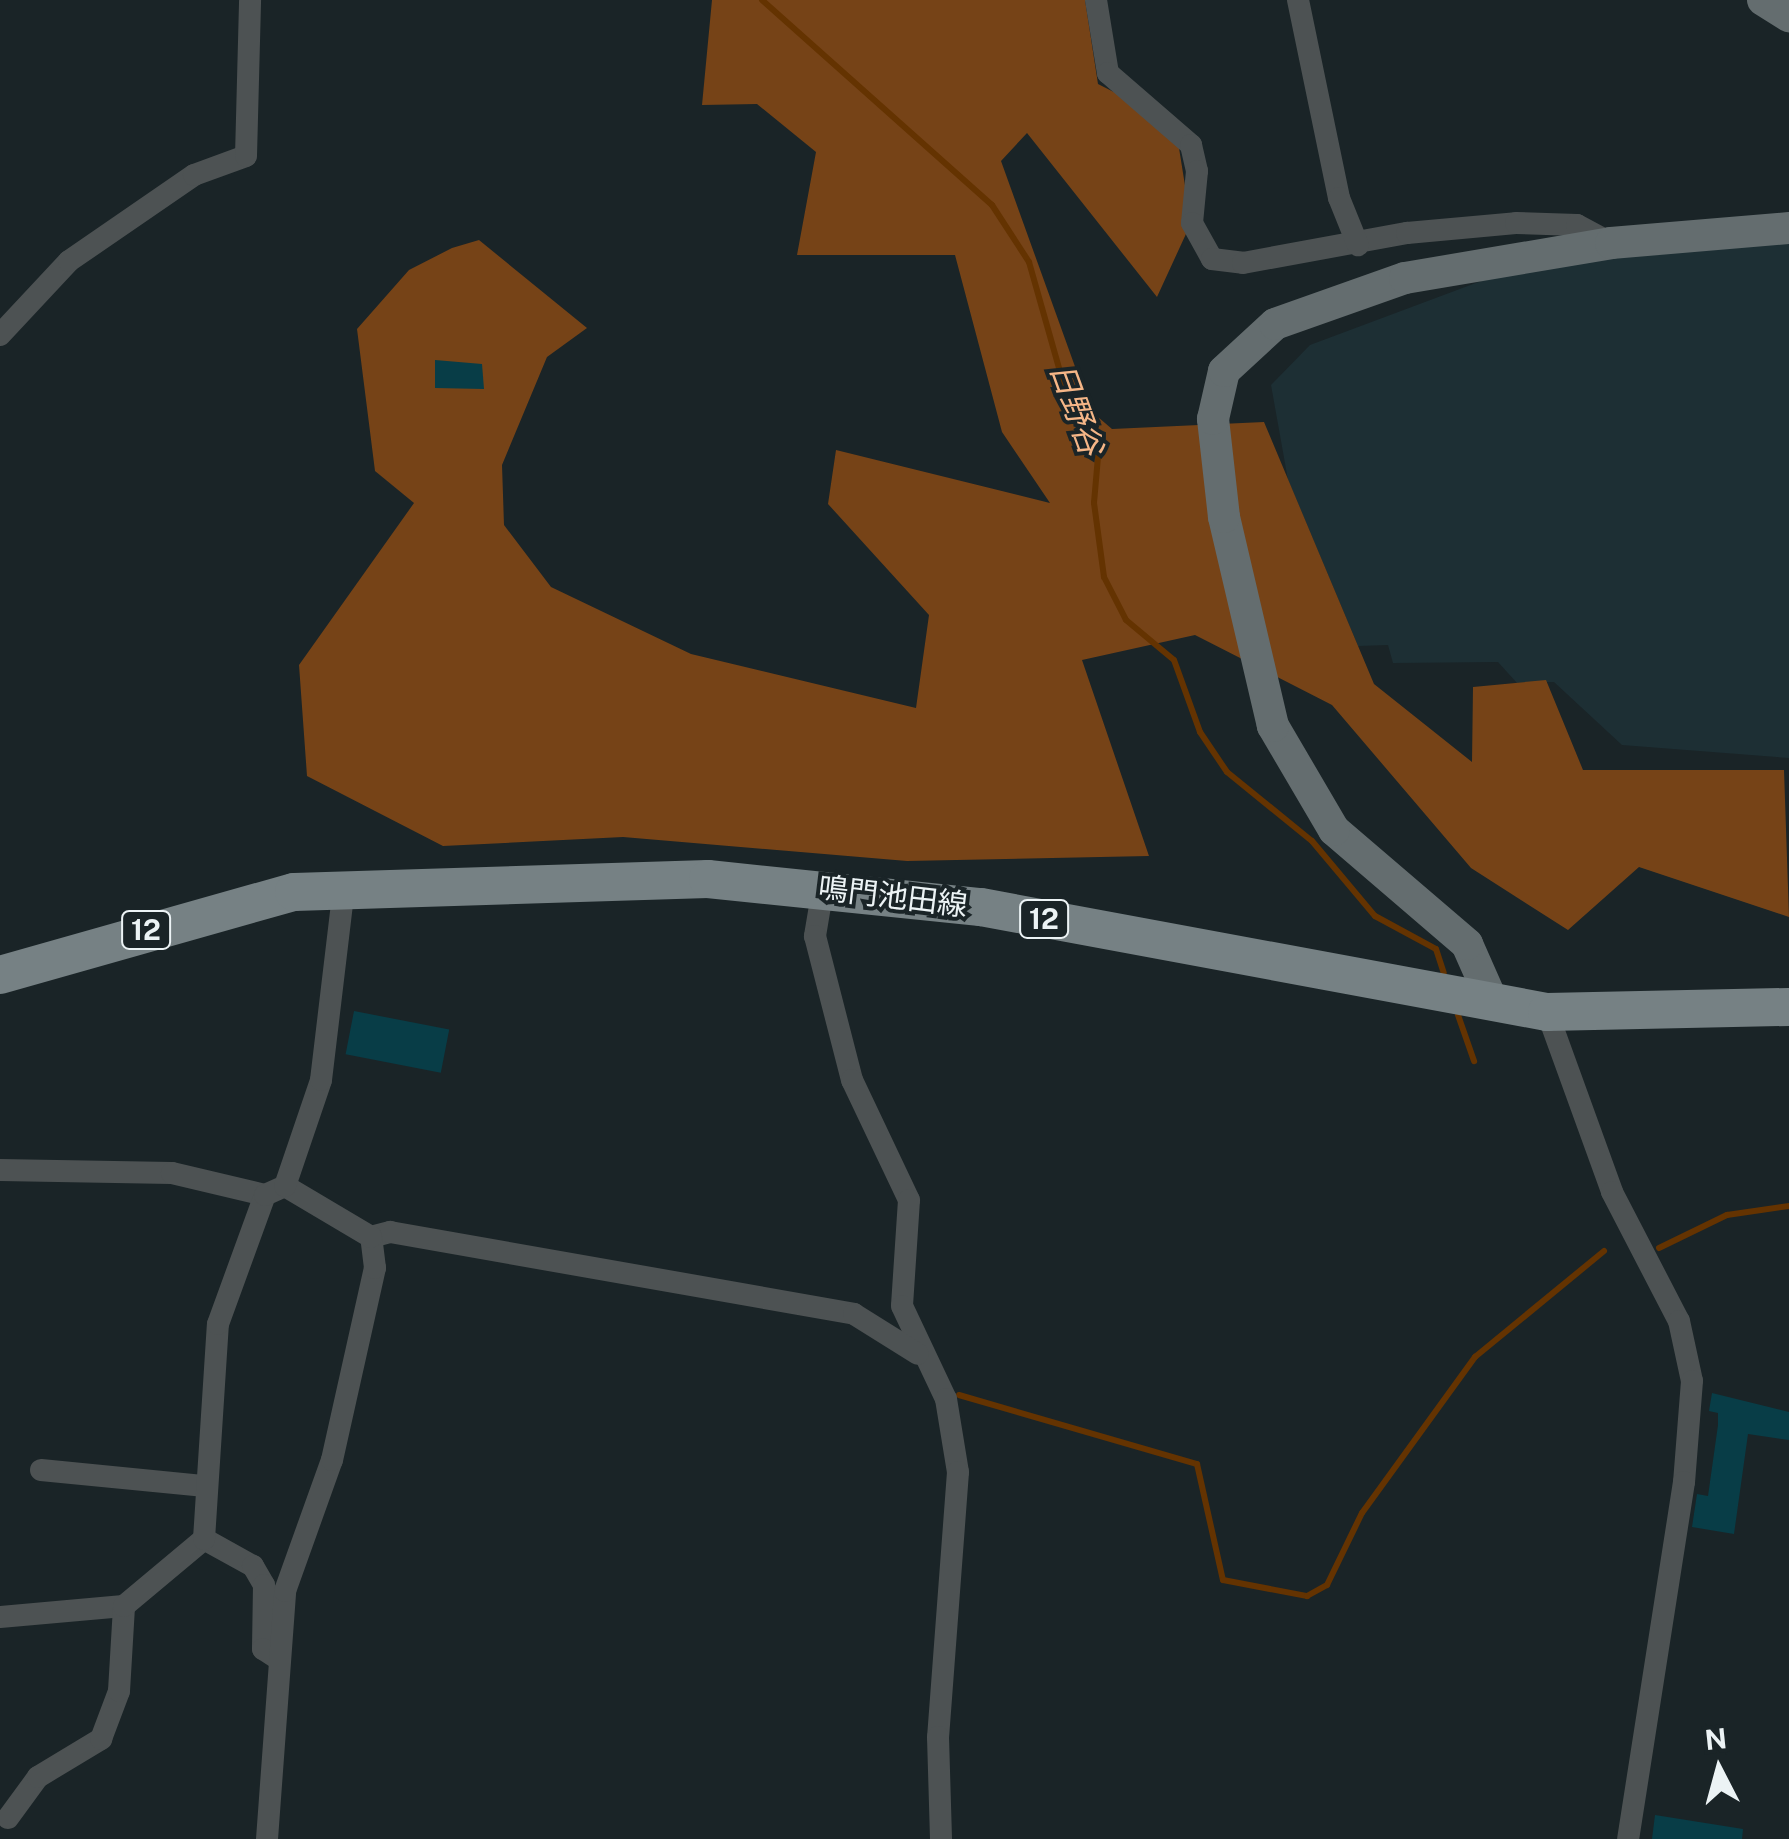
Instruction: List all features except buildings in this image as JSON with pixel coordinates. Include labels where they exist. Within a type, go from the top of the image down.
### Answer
[{"type":"main road","name":"鳴門池田線","points":[[0,974],[227,907],[344,886],[708,879],[981,907],[1547,1012],[1789,1007]]},
{"type":"street","points":[[0,336],[69,261],[194,175],[246,156],[250,0]]},
{"type":"street","points":[[1096,0],[1108,73],[1191,145],[1197,170],[1192,223],[1212,259],[1243,263],[1516,223],[1578,225],[1612,243]]},
{"type":"street","points":[[1298,0],[1336,155],[1339,198],[1358,245]]},
{"type":"street","points":[[1763,0],[1789,16]]},
{"type":"street","points":[[1493,1003],[1467,944],[1334,830],[1273,726],[1240,610],[1213,418],[1224,371],[1291,317],[1405,278],[1612,243],[1789,228]]},
{"type":"street","points":[[0,1617],[124,1606],[204,1539],[218,1324],[321,1080],[344,886]]},
{"type":"street","points":[[823,888],[815,936],[852,1080],[909,1200],[902,1306],[920,1356],[946,1399],[958,1472],[938,1737],[942,1839]]},
{"type":"street","points":[[1547,1012],[1612,1192],[1679,1321],[1692,1381],[1684,1482],[1628,1839]]},
{"type":"street","points":[[0,1170],[172,1174],[275,1191],[370,1236],[390,1232],[854,1314],[920,1356]]},
{"type":"street","points":[[267,1839],[277,1658],[285,1590],[332,1460],[376,1268],[370,1236]]},
{"type":"street","points":[[41,1470],[205,1486]]},
{"type":"street","points":[[204,1539],[254,1566],[264,1585],[264,1649],[277,1658]]},
{"type":"street","points":[[6,1820],[38,1777],[84,1756],[113,1720],[124,1606]]},
{"type":"shaded area","points":[[712,0],[1085,0],[1098,84],[1175,123],[1191,223],[1157,297],[1027,133],[1001,161],[1091,411],[1112,429],[1264,422],[1374,684],[1472,762],[1473,687],[1546,680],[1583,770],[1784,770],[1789,917],[1639,867],[1568,930],[1471,868],[1332,705],[1195,635],[1082,660],[1149,856],[907,861],[623,837],[443,846],[307,776],[299,665],[414,503],[375,471],[357,329],[409,270],[452,248],[479,240],[587,328],[547,357],[502,465],[504,525],[551,587],[691,654],[916,708],[929,615],[828,504],[836,450],[1050,503],[1002,432],[955,255],[797,255],[816,152],[757,104],[702,105]]},
{"type":"shaded area","points":[[1789,241],[1789,758],[1622,745],[1554,682],[1517,683],[1498,662],[1393,663],[1388,645],[1358,646],[1288,480],[1271,385],[1310,345],[1532,262]]},
{"type":"waterway","name":"日野谷","points":[[762,0],[992,205],[1029,262],[1071,410],[1098,457],[1094,503],[1104,577],[1126,620],[1174,660],[1200,732],[1227,772],[1312,841],[1375,916],[1436,949],[1444,973]]},
{"type":"waterway","name":"日野谷","points":[[1458,1015],[1474,1061]]},
{"type":"waterway","points":[[1659,1248],[1727,1215],[1789,1206]]},
{"type":"waterway","points":[[959,1395],[1197,1464],[1223,1580],[1307,1596],[1327,1585],[1362,1513],[1475,1357],[1604,1251]]}]
